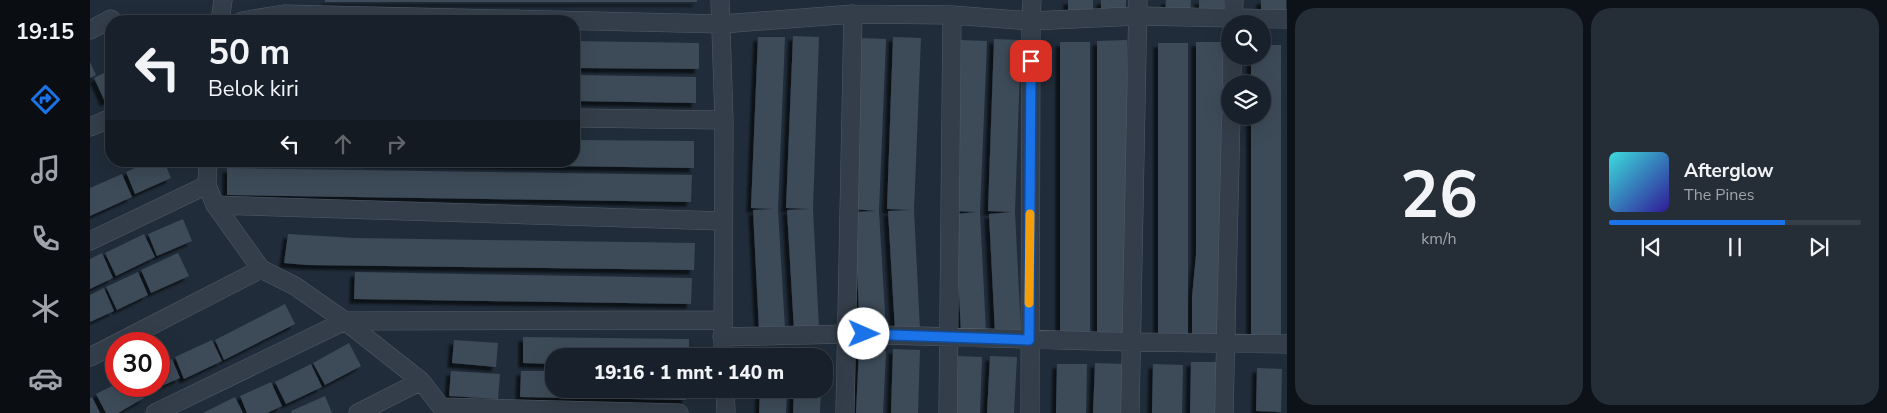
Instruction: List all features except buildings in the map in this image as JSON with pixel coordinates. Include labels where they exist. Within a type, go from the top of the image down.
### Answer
[{"type":"street","points":[[221,15],[223,0]]},
{"type":"street","points":[[720,0],[724,120],[723,348]]},
{"type":"street","points":[[1030,413],[1032,0]]},
{"type":"street","points":[[1233,15],[1234,0]]},
{"type":"street","points":[[260,15],[285,7],[491,15]]},
{"type":"street","points":[[580,18],[722,24],[853,14],[952,15],[1031,21],[1138,8],[1221,19]]},
{"type":"street","points":[[1130,413],[1138,8]]},
{"type":"street","points":[[845,413],[853,14]]},
{"type":"street","points":[[948,413],[952,15]]},
{"type":"street","points":[[1271,20],[1287,19]]},
{"type":"street","points":[[90,30],[105,21]]},
{"type":"street","points":[[580,118],[724,120]]},
{"type":"street","points":[[90,127],[105,121]]},
{"type":"street","points":[[1224,413],[1231,125]]},
{"type":"street","points":[[208,167],[207,185],[215,205],[261,269],[295,286],[345,321],[421,381],[444,410],[679,413]]},
{"type":"street","points":[[90,240],[207,185]]},
{"type":"street","points":[[215,205],[722,221]]},
{"type":"street","points":[[90,357],[261,269]]},
{"type":"street","points":[[155,413],[345,321],[722,329],[1029,340],[1287,344]]},
{"type":"street","points":[[358,413],[421,381]]},
{"type":"street","points":[[725,398],[726,413]]},
{"type":"slow traffic","points":[[1029,303],[1030,214]]},
{"type":"route","points":[[864,334],[1029,340],[1031,61]]}]
